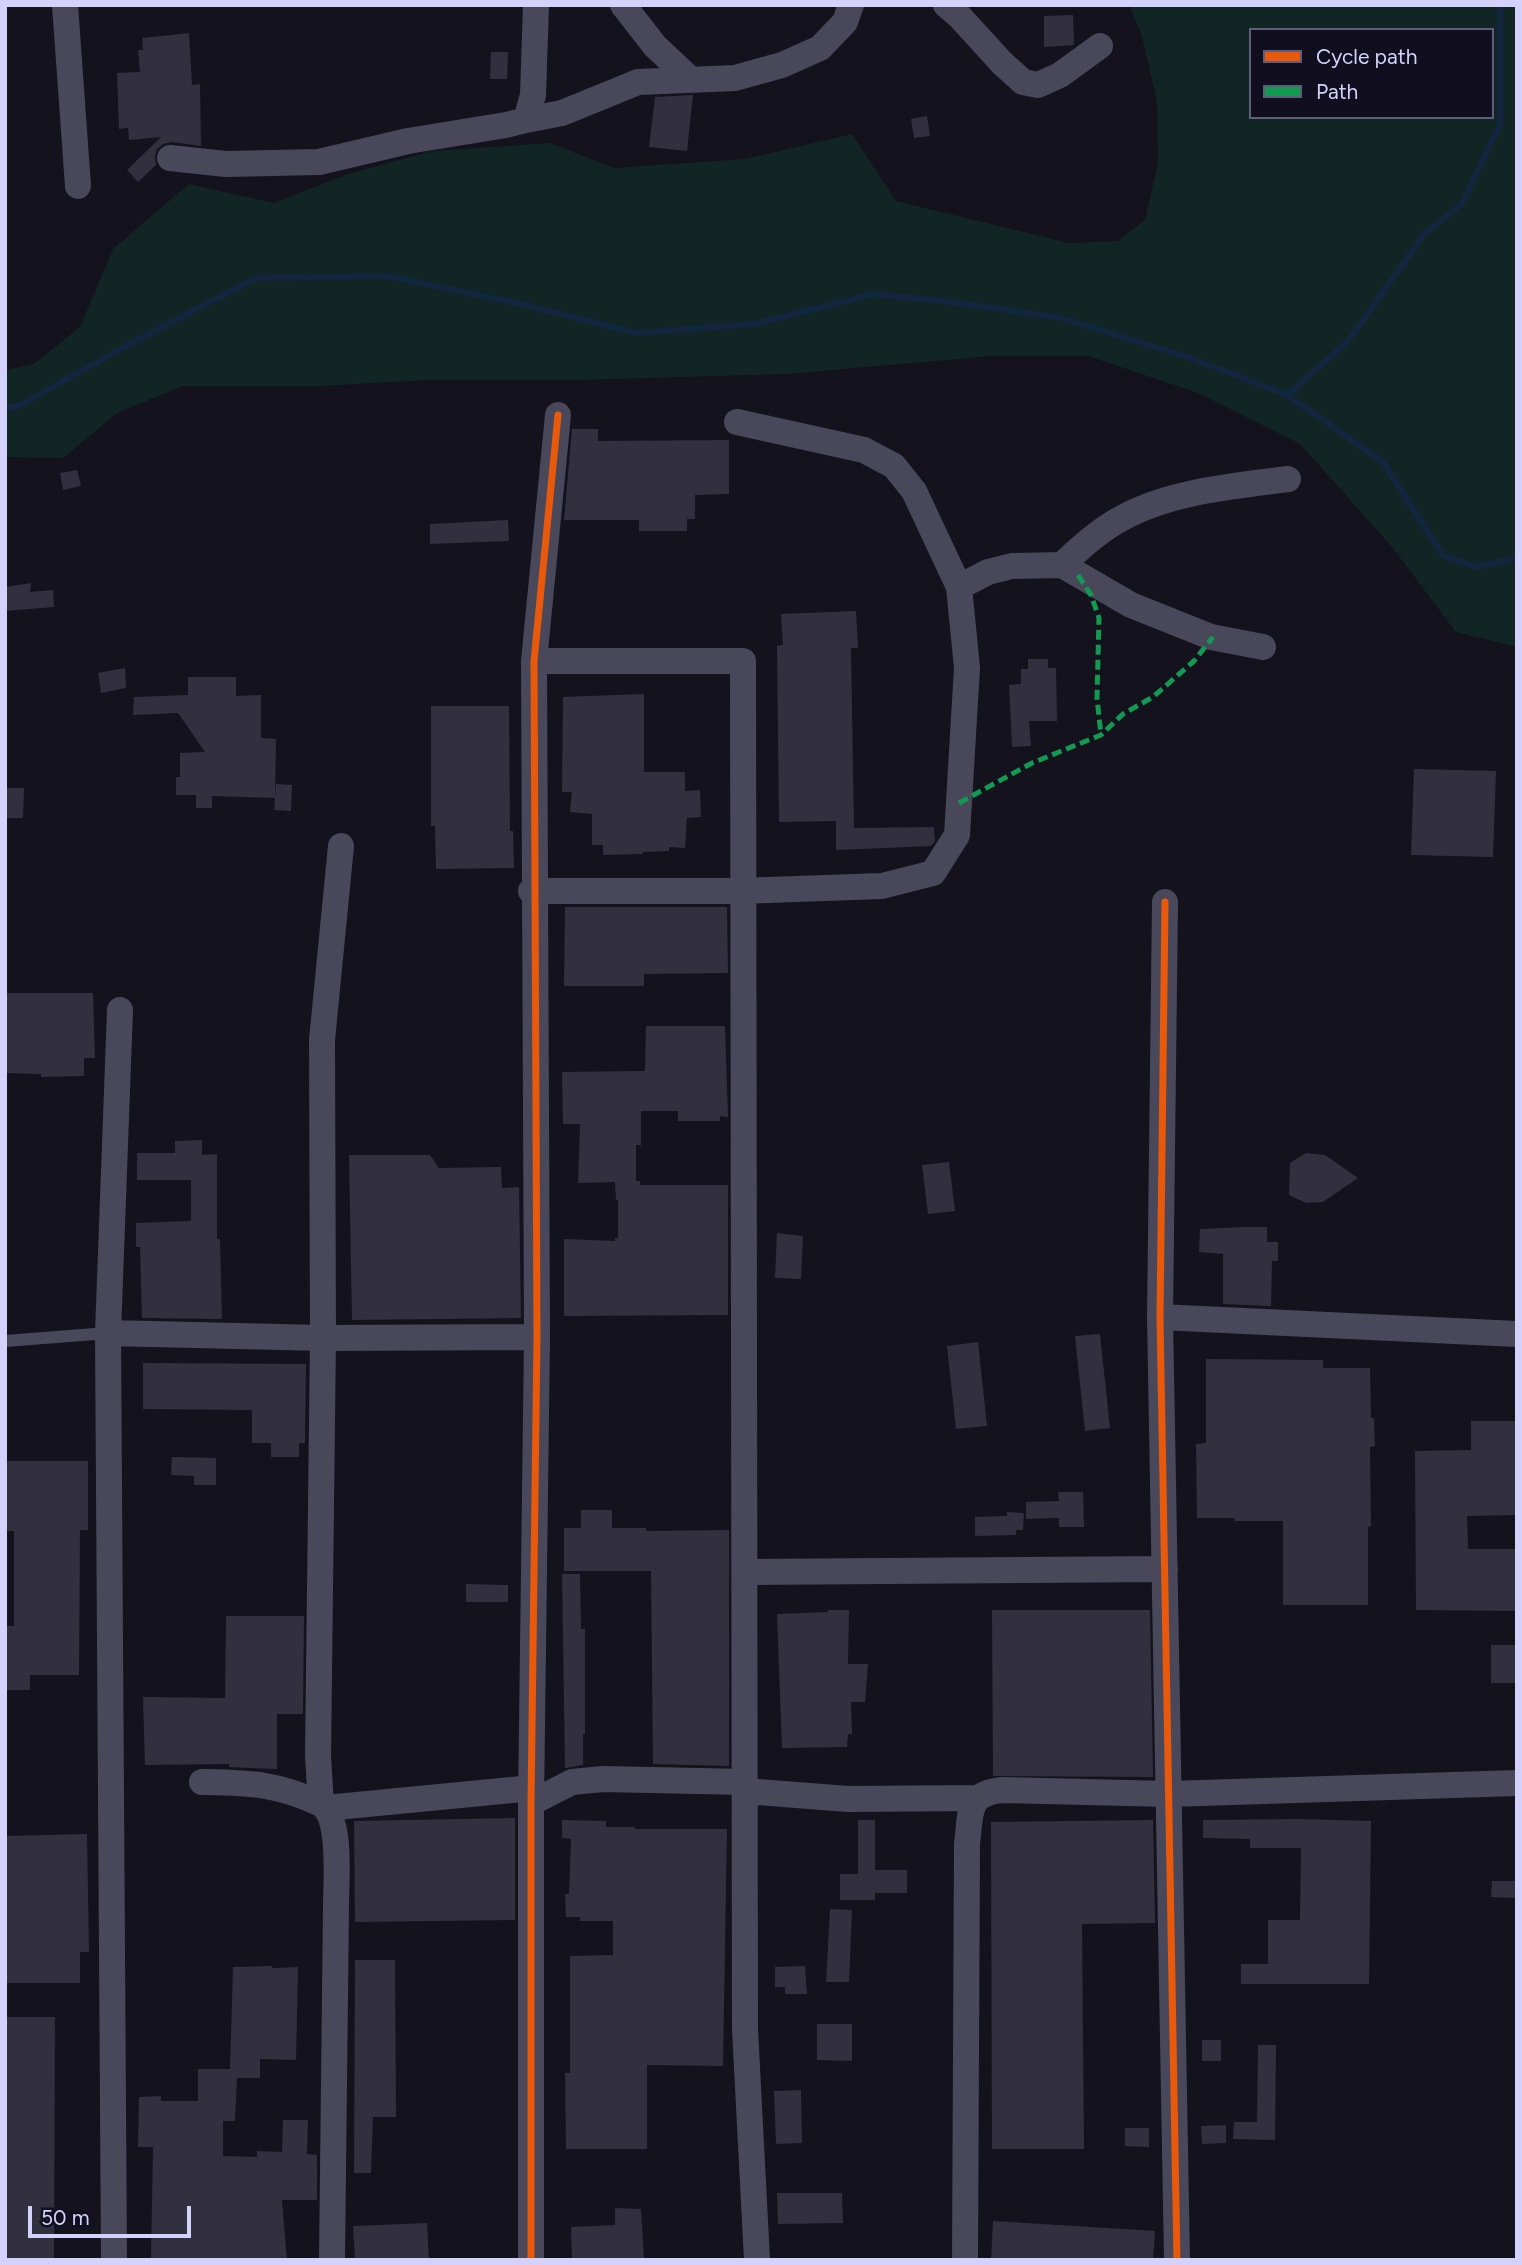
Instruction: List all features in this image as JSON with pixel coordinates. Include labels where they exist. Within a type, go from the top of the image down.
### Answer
[{"type":"street","points":[[65,5],[78,186]]},
{"type":"street","points":[[526,120],[533,95],[536,5]]},
{"type":"street","points":[[623,5],[655,46],[689,78]]},
{"type":"street","points":[[170,158],[226,164],[319,162],[408,141],[562,113],[639,82],[735,78],[782,65],[820,48],[845,22],[851,5]]},
{"type":"street","points":[[946,5],[1002,64],[1023,82],[1038,85],[1060,75],[1100,47]]},
{"type":"street","points":[[531,2260],[537,1337],[534,661],[558,415]]},
{"type":"street","points":[[531,891],[739,891],[882,886],[933,873],[957,835],[967,668],[959,587],[914,491],[894,466],[864,450],[737,422]]},
{"type":"street","points":[[1062,565],[1084,544],[1126,516],[1170,500],[1219,488],[1288,479]]},
{"type":"street","points":[[959,587],[988,572],[1012,566],[1062,565],[1131,605],[1211,637],[1264,647]]},
{"type":"street","points":[[534,661],[744,661],[745,2029],[757,2260]]},
{"type":"street","points":[[323,1806],[318,1742],[323,1338],[322,1040],[341,846]]},
{"type":"street","points":[[1165,902],[1160,1317],[1177,2260]]},
{"type":"street","points":[[114,2260],[108,1333],[120,1010]]},
{"type":"street","points":[[1160,1317],[1517,1334]]},
{"type":"street","points":[[108,1333],[323,1338],[537,1337]]},
{"type":"street","points":[[745,1572],[1165,1569]]},
{"type":"street","points":[[323,1806],[532,1796],[572,1782],[603,1779],[745,1787],[848,1799],[976,1798],[987,1791],[1003,1790],[1169,1794],[1517,1783]]},
{"type":"street","points":[[202,1782],[258,1783],[300,1794],[323,1806],[332,1819],[336,1849],[331,2260]]},
{"type":"street","points":[[965,2260],[967,1844],[976,1798]]},
{"type":"lane","points":[[5,1341],[108,1333]]},
{"type":"green space","points":[[1129,5],[1517,5],[1517,647],[1456,632],[1393,548],[1300,444],[1198,393],[1088,356],[992,356],[787,374],[579,380],[430,380],[320,386],[182,386],[117,413],[63,458],[5,457],[5,370],[34,364],[80,327],[113,249],[189,184],[274,203],[348,174],[432,151],[550,143],[614,168],[745,159],[852,134],[896,201],[1069,243],[1118,241],[1145,220],[1158,163],[1157,101],[1141,33]]},
{"type":"building","points":[[1073,15],[1074,45],[1044,47],[1044,16]]},
{"type":"building","points":[[189,33],[192,85],[200,84],[201,146],[172,142],[163,144],[157,149],[156,165],[138,182],[127,170],[161,137],[129,140],[128,128],[119,129],[117,73],[140,72],[138,50],[143,50],[142,38]]},
{"type":"building","points":[[491,52],[508,52],[507,79],[490,79]]},
{"type":"building","points":[[693,95],[687,151],[649,147],[655,97]]},
{"type":"building","points":[[927,116],[930,136],[914,138],[911,119]]},
{"type":"building","points":[[572,429],[598,429],[598,441],[729,440],[729,494],[695,495],[695,519],[687,519],[687,531],[639,531],[639,520],[564,520]]},
{"type":"building","points":[[77,470],[81,486],[63,490],[60,473]]},
{"type":"building","points":[[508,520],[509,541],[430,544],[430,524]]},
{"type":"building","points":[[31,583],[30,592],[53,590],[54,607],[5,611],[5,587]]},
{"type":"building","points":[[856,611],[858,648],[851,648],[854,828],[934,827],[935,841],[931,846],[836,850],[836,821],[779,822],[777,646],[783,645],[781,614]]},
{"type":"building","points":[[1028,659],[1048,659],[1048,668],[1056,668],[1057,721],[1029,721],[1031,746],[1012,747],[1009,685],[1021,684],[1021,669],[1028,669]]},
{"type":"building","points":[[125,668],[126,688],[101,693],[98,673]]},
{"type":"building","points":[[188,677],[236,677],[236,696],[261,695],[261,738],[276,739],[275,798],[212,796],[212,808],[196,808],[196,795],[176,795],[176,777],[180,777],[180,753],[205,752],[178,713],[133,715],[134,697],[188,695]]},
{"type":"building","points":[[644,694],[644,772],[685,772],[685,791],[700,790],[701,817],[687,818],[685,848],[669,847],[669,851],[643,854],[603,855],[603,845],[592,845],[592,814],[570,812],[572,792],[562,792],[563,697]]},
{"type":"building","points":[[431,706],[509,706],[510,831],[513,831],[514,868],[436,869],[435,826],[431,826]]},
{"type":"building","points":[[1414,769],[1496,771],[1493,857],[1411,855]]},
{"type":"building","points":[[276,784],[292,785],[291,811],[274,810]]},
{"type":"building","points":[[6,788],[24,788],[23,818],[5,818]]},
{"type":"building","points":[[565,907],[727,907],[728,973],[644,974],[644,986],[564,986]]},
{"type":"building","points":[[5,993],[93,993],[95,1058],[84,1058],[84,1076],[41,1077],[41,1074],[5,1073]]},
{"type":"building","points":[[646,1026],[725,1026],[728,1117],[720,1116],[720,1121],[678,1121],[678,1111],[641,1111],[641,1145],[636,1145],[636,1181],[640,1181],[640,1185],[728,1185],[728,1315],[564,1316],[564,1239],[615,1241],[615,1238],[618,1238],[618,1200],[615,1182],[578,1183],[580,1124],[563,1124],[562,1072],[645,1071]]},
{"type":"building","points":[[202,1140],[202,1155],[217,1154],[217,1239],[220,1239],[222,1319],[142,1318],[140,1247],[136,1247],[136,1223],[191,1221],[191,1180],[137,1180],[137,1153],[175,1153],[175,1141]]},
{"type":"building","points":[[1306,1153],[1325,1155],[1358,1178],[1323,1202],[1306,1203],[1289,1195],[1290,1163]]},
{"type":"building","points":[[349,1155],[430,1155],[439,1168],[501,1167],[502,1188],[519,1187],[521,1318],[352,1320]]},
{"type":"building","points":[[949,1162],[955,1211],[928,1214],[922,1165]]},
{"type":"building","points":[[1267,1227],[1267,1242],[1278,1242],[1278,1261],[1272,1261],[1271,1306],[1223,1304],[1223,1254],[1199,1252],[1200,1229]]},
{"type":"building","points":[[777,1233],[803,1236],[801,1279],[775,1278]]},
{"type":"building","points":[[1100,1334],[1110,1428],[1085,1431],[1075,1336]]},
{"type":"building","points":[[978,1342],[987,1426],[956,1429],[947,1346]]},
{"type":"building","points":[[1206,1359],[1323,1360],[1323,1368],[1370,1368],[1371,1418],[1374,1418],[1375,1446],[1370,1447],[1368,1605],[1283,1605],[1283,1521],[1197,1518],[1196,1444],[1206,1443]]},
{"type":"building","points":[[143,1363],[306,1364],[305,1443],[299,1443],[299,1457],[271,1457],[271,1443],[252,1443],[252,1410],[143,1409]]},
{"type":"building","points":[[1471,1421],[1517,1421],[1517,1515],[1467,1516],[1468,1549],[1517,1549],[1517,1611],[1416,1610],[1415,1451],[1471,1450]]},
{"type":"building","points":[[172,1457],[216,1458],[216,1485],[194,1485],[194,1476],[171,1475]]},
{"type":"building","points":[[5,1461],[88,1461],[88,1530],[80,1530],[79,1675],[30,1675],[30,1690],[5,1690],[5,1626],[14,1626],[14,1531],[5,1531]]},
{"type":"building","points":[[1058,1492],[1083,1492],[1084,1527],[1059,1527],[1059,1518],[1026,1519],[1026,1502],[1059,1501]]},
{"type":"building","points":[[581,1510],[612,1510],[612,1528],[646,1528],[646,1531],[729,1530],[729,1766],[653,1764],[651,1571],[564,1571],[564,1528],[581,1528]]},
{"type":"building","points":[[1007,1512],[1024,1513],[1023,1530],[1016,1530],[1016,1535],[975,1536],[975,1517],[1007,1516]]},
{"type":"building","points":[[562,1574],[580,1574],[581,1629],[585,1629],[583,1765],[565,1768]]},
{"type":"building","points":[[466,1584],[508,1585],[508,1602],[466,1602]]},
{"type":"building","points":[[849,1610],[848,1664],[868,1664],[865,1702],[851,1702],[852,1734],[848,1734],[847,1747],[782,1748],[777,1614]]},
{"type":"building","points":[[992,1610],[1150,1610],[1153,1777],[993,1776]]},
{"type":"building","points":[[226,1616],[304,1616],[303,1714],[277,1714],[277,1769],[229,1767],[229,1764],[145,1765],[143,1697],[225,1698]]},
{"type":"building","points":[[1491,1645],[1517,1645],[1517,1683],[1491,1683]]},
{"type":"building","points":[[515,1818],[515,1920],[355,1922],[354,1821]]},
{"type":"building","points":[[562,1820],[606,1821],[606,1827],[635,1829],[727,1829],[723,2066],[647,2065],[647,2149],[566,2149],[565,2073],[570,2073],[570,1956],[613,1955],[613,1921],[580,1921],[580,1917],[566,1917],[565,1894],[569,1894],[571,1839],[562,1838]]},
{"type":"building","points":[[858,1820],[875,1820],[875,1870],[907,1870],[907,1893],[875,1893],[875,1900],[840,1900],[840,1874],[858,1874]]},
{"type":"building","points":[[1153,1820],[1155,1923],[1082,1924],[1084,2149],[992,2149],[991,1822]]},
{"type":"building","points":[[1203,1820],[1371,1821],[1369,1984],[1241,1984],[1241,1964],[1268,1964],[1268,1920],[1300,1920],[1301,1848],[1250,1848],[1250,1839],[1203,1838]]},
{"type":"building","points":[[87,1834],[89,1952],[80,1952],[80,1983],[5,1983],[5,1836]]},
{"type":"building","points":[[1492,1881],[1517,1881],[1517,1898],[1491,1897]]},
{"type":"building","points":[[830,1909],[852,1910],[849,1982],[826,1982]]},
{"type":"building","points":[[355,1960],[395,1960],[396,2117],[373,2117],[371,2173],[354,2173]]},
{"type":"building","points":[[805,1966],[807,1994],[785,1994],[785,1987],[775,1987],[775,1967]]},
{"type":"building","points":[[233,1967],[298,1967],[296,2060],[260,2059],[260,2078],[237,2078],[235,2121],[223,2121],[223,2156],[257,2157],[257,2151],[282,2152],[283,2120],[308,2120],[307,2154],[317,2155],[317,2200],[282,2200],[287,2260],[151,2260],[153,2147],[138,2147],[139,2097],[161,2096],[161,2101],[198,2101],[198,2069],[230,2069]]},
{"type":"building","points":[[5,2017],[55,2017],[54,2260],[5,2260]]},
{"type":"building","points":[[817,2024],[852,2024],[852,2061],[817,2060]]},
{"type":"building","points":[[1202,2040],[1221,2040],[1221,2061],[1202,2061]]},
{"type":"building","points":[[1258,2045],[1276,2045],[1275,2140],[1233,2139],[1234,2122],[1257,2122]]},
{"type":"building","points":[[801,2090],[802,2143],[776,2144],[774,2091]]},
{"type":"building","points":[[1226,2125],[1226,2143],[1202,2144],[1201,2126]]},
{"type":"building","points":[[1125,2128],[1149,2128],[1149,2147],[1125,2146]]},
{"type":"building","points":[[777,2193],[842,2193],[843,2223],[778,2224]]},
{"type":"building","points":[[615,2208],[641,2209],[644,2260],[572,2260],[571,2227],[615,2225]]},
{"type":"building","points":[[993,2221],[1155,2231],[1153,2260],[991,2260]]},
{"type":"building","points":[[427,2223],[429,2260],[355,2260],[353,2226]]},
{"type":"waterway","points":[[1287,395],[1348,341],[1425,233],[1462,204],[1500,124],[1500,5]]},
{"type":"waterway","points":[[5,407],[17,407],[256,278],[386,276],[517,303],[636,333],[755,324],[873,294],[1061,318],[1188,357],[1287,395],[1383,462],[1443,555],[1475,567],[1517,558]]},
{"type":"marked path","points":[[1078,575],[1091,595],[1099,618],[1097,698],[1101,735]]},
{"type":"marked path","points":[[959,803],[1032,763],[1101,735],[1123,714],[1153,697],[1194,661],[1213,637]]},
{"type":"cycle path","points":[[531,2260],[531,1803],[537,1337],[534,661],[558,415]]},
{"type":"cycle path","points":[[1165,902],[1160,1317],[1177,2260]]}]
